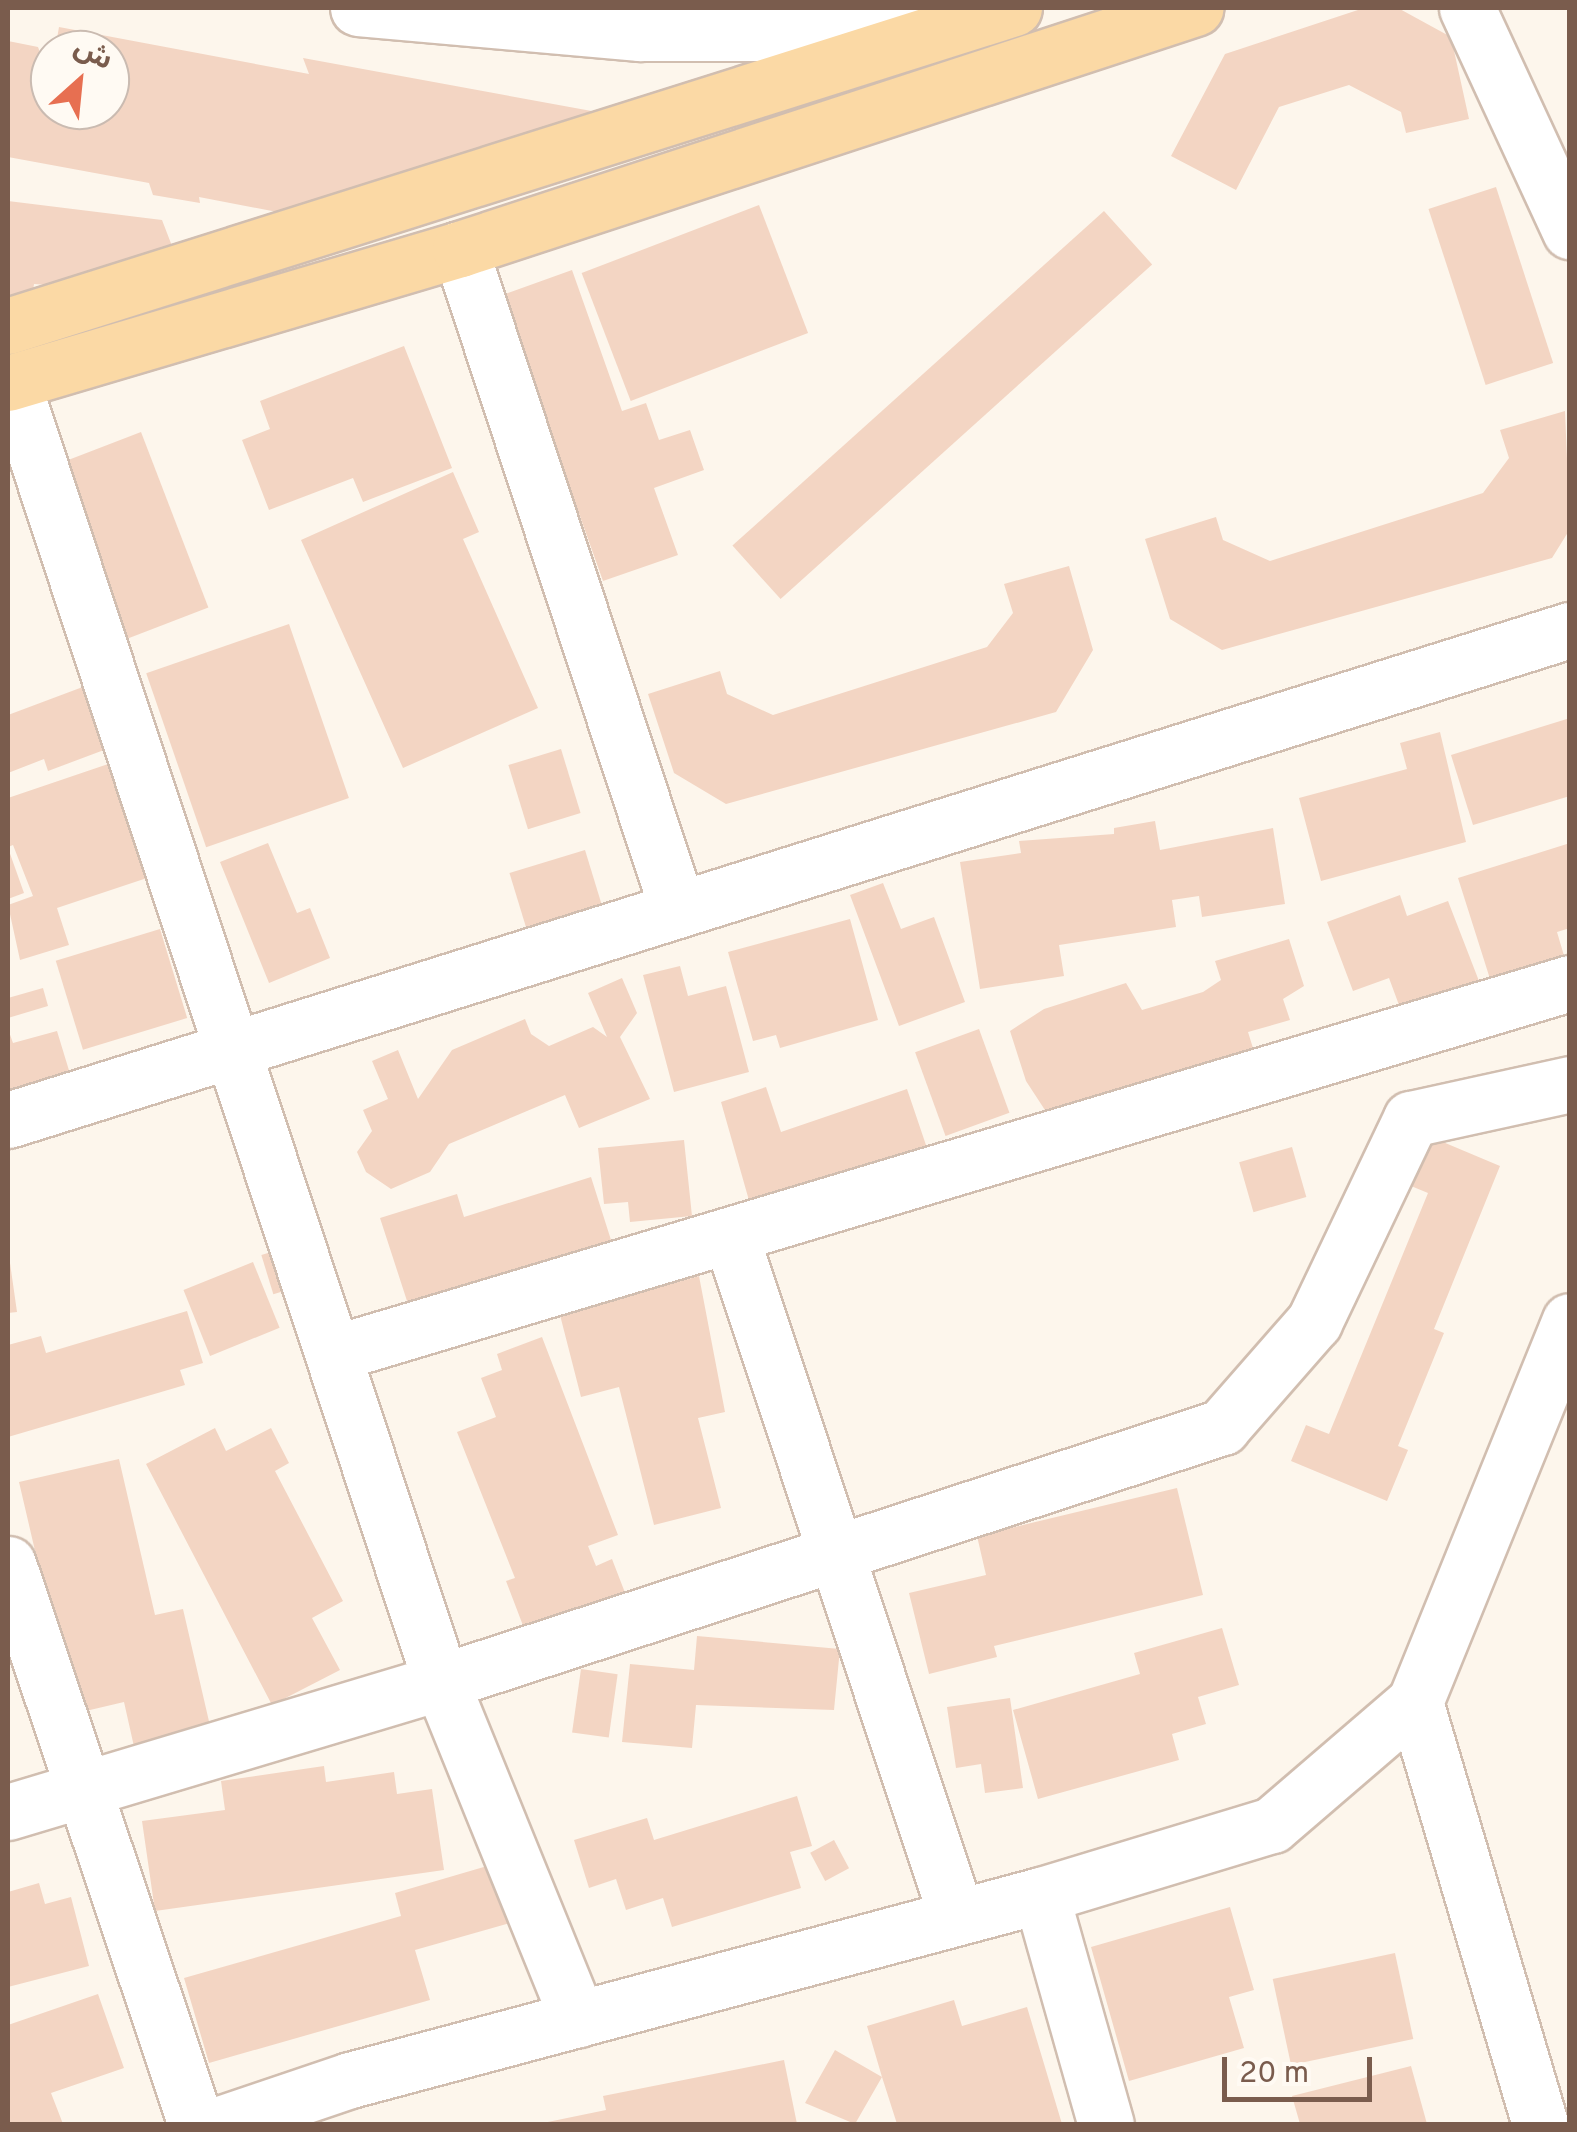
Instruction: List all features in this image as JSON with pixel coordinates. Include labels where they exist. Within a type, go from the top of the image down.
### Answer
[{"type":"main road","points":[[8,326],[1014,8]]},
{"type":"main road","points":[[10,383],[460,250],[1194,8]]},
{"type":"street","points":[[358,8],[935,33]]},
{"type":"street","points":[[1466,8],[1570,231]]},
{"type":"street","points":[[460,250],[678,910]]},
{"type":"street","points":[[10,383],[236,1046],[441,1682],[578,2019]]},
{"type":"street","points":[[8,1120],[1570,630]]},
{"type":"street","points":[[335,1353],[1570,983]]},
{"type":"street","points":[[8,1812],[441,1682],[1222,1427],[1314,1322],[1411,1119],[1570,1084]]},
{"type":"street","points":[[731,1237],[956,1915]]},
{"type":"street","points":[[220,2124],[357,2102],[578,2019],[1041,1895],[1272,1824],[1415,1702],[1570,1321]]},
{"type":"street","points":[[8,1564],[196,2124]]},
{"type":"street","points":[[1415,1702],[1540,2124]]},
{"type":"street","points":[[1041,1895],[1106,2124]]},
{"type":"building","points":[[1364,8],[1398,8],[1451,37],[1469,119],[1406,133],[1401,112],[1349,85],[1279,107],[1236,190],[1171,156],[1225,54]]},
{"type":"building","points":[[130,40],[309,74],[303,58],[597,112],[303,217],[199,197],[200,203],[153,195],[149,183],[8,157],[8,41],[30,45],[30,130],[130,130]]},
{"type":"building","points":[[1496,187],[1553,363],[1486,385],[1428,209]]},
{"type":"building","points":[[8,201],[162,220],[172,246],[63,286],[34,284],[31,305],[8,303]]},
{"type":"building","points":[[759,205],[808,333],[631,401],[582,273]]},
{"type":"building","points":[[1104,211],[1152,265],[781,599],[732,546]]},
{"type":"building","points":[[572,270],[622,411],[646,403],[659,440],[690,430],[704,470],[654,488],[678,555],[603,581],[550,432],[525,441],[477,304]]},
{"type":"building","points":[[404,346],[452,468],[363,502],[353,478],[269,510],[242,440],[270,429],[260,401]]},
{"type":"building","points":[[1565,411],[1570,529],[1552,558],[1222,650],[1170,619],[1145,539],[1216,517],[1223,540],[1270,561],[1483,493],[1509,458],[1500,430]]},
{"type":"building","points":[[141,432],[208,608],[119,642],[51,466]]},
{"type":"building","points":[[453,472],[479,532],[463,539],[538,708],[403,768],[301,540]]},
{"type":"building","points":[[1069,566],[1093,650],[1056,712],[726,804],[674,773],[648,694],[720,671],[727,694],[773,715],[987,647],[1013,613],[1004,584]]},
{"type":"building","points":[[289,624],[349,798],[206,847],[146,673]]},
{"type":"building","points":[[88,685],[112,747],[48,771],[44,759],[8,773],[8,715]]},
{"type":"building","points":[[1570,718],[1570,796],[1473,825],[1451,755]]},
{"type":"building","points":[[1440,732],[1466,842],[1321,881],[1299,798],[1407,769],[1400,743]]},
{"type":"building","points":[[561,749],[581,813],[528,829],[508,765]]},
{"type":"building","points":[[117,761],[156,875],[57,908],[69,945],[20,960],[8,905],[33,896],[13,845],[8,847],[8,798]]},
{"type":"building","points":[[1155,821],[1160,850],[1273,828],[1285,904],[1202,917],[1199,896],[1172,900],[1176,927],[1059,945],[1064,976],[980,989],[960,862],[1021,853],[1019,841],[1114,834],[1114,828]]},
{"type":"building","points":[[268,843],[297,913],[310,908],[330,958],[269,983],[220,862]]},
{"type":"building","points":[[1570,843],[1570,928],[1557,932],[1565,959],[1491,982],[1458,878]]},
{"type":"building","points":[[8,848],[24,893],[8,899]]},
{"type":"building","points":[[585,850],[602,905],[526,929],[509,873]]},
{"type":"building","points":[[883,883],[901,929],[934,917],[965,1002],[899,1026],[850,895]]},
{"type":"building","points":[[1400,895],[1407,916],[1448,901],[1484,994],[1406,1024],[1389,978],[1353,991],[1327,922]]},
{"type":"building","points":[[850,919],[878,1020],[780,1048],[776,1035],[753,1041],[728,952]]},
{"type":"building","points":[[160,929],[187,1018],[83,1050],[56,961]]},
{"type":"building","points":[[1289,939],[1304,986],[1283,999],[1290,1020],[1248,1032],[1257,1061],[1058,1130],[1026,1081],[1010,1031],[1044,1009],[1126,983],[1142,1010],[1203,992],[1221,980],[1215,961]]},
{"type":"building","points":[[680,966],[688,996],[726,986],[749,1072],[674,1092],[643,975]]},
{"type":"building","points":[[622,978],[637,1013],[620,1037],[650,1099],[579,1128],[565,1095],[449,1144],[430,1172],[391,1189],[366,1172],[357,1152],[372,1131],[363,1110],[388,1099],[372,1061],[398,1050],[418,1099],[452,1050],[525,1019],[531,1034],[549,1046],[593,1027],[607,1037],[588,993]]},
{"type":"building","points":[[43,988],[48,1006],[8,1018],[8,998]]},
{"type":"building","points":[[8,1029],[13,1043],[57,1031],[71,1077],[8,1096]]},
{"type":"building","points":[[979,1029],[1009,1113],[946,1136],[915,1052]]},
{"type":"building","points":[[766,1087],[781,1132],[907,1089],[928,1151],[752,1211],[721,1102]]},
{"type":"building","points":[[1431,1137],[1500,1166],[1434,1329],[1444,1333],[1398,1446],[1408,1450],[1387,1501],[1291,1461],[1306,1425],[1329,1434],[1428,1193],[1411,1186]]},
{"type":"building","points":[[684,1140],[692,1216],[630,1222],[628,1202],[604,1204],[598,1148]]},
{"type":"building","points":[[1292,1147],[1306,1197],[1253,1212],[1239,1162]]},
{"type":"building","points":[[591,1177],[611,1240],[408,1304],[380,1218],[457,1194],[464,1217]]},
{"type":"building","points":[[291,1246],[303,1285],[273,1294],[261,1255]]},
{"type":"building","points":[[8,1249],[17,1312],[8,1313]]},
{"type":"building","points":[[253,1262],[280,1328],[210,1356],[183,1290]]},
{"type":"building","points":[[699,1276],[725,1412],[698,1418],[721,1508],[654,1525],[619,1387],[581,1397],[560,1315]]},
{"type":"building","points":[[187,1311],[203,1363],[180,1370],[185,1385],[8,1437],[8,1345],[41,1336],[46,1353]]},
{"type":"building","points":[[542,1337],[618,1535],[588,1546],[596,1566],[612,1559],[634,1616],[527,1636],[506,1581],[515,1578],[457,1432],[496,1417],[481,1378],[502,1370],[497,1354]]},
{"type":"building","points":[[215,1428],[226,1451],[271,1428],[289,1463],[275,1471],[343,1601],[312,1618],[340,1670],[272,1705],[146,1464]]},
{"type":"building","points":[[119,1459],[155,1615],[183,1609],[214,1743],[137,1760],[124,1702],[73,1714],[19,1482]]},
{"type":"building","points":[[1177,1488],[1203,1595],[994,1646],[997,1657],[929,1674],[909,1593],[986,1575],[977,1536]]},
{"type":"building","points":[[1222,1628],[1239,1685],[1198,1697],[1206,1724],[1172,1734],[1179,1760],[1038,1799],[1013,1710],[1140,1674],[1134,1653]]},
{"type":"building","points":[[697,1636],[840,1649],[834,1710],[696,1705],[692,1748],[622,1742],[630,1664],[694,1670]]},
{"type":"building","points":[[581,1669],[618,1674],[609,1738],[572,1732]]},
{"type":"building","points":[[1010,1698],[1023,1788],[985,1793],[981,1764],[956,1768],[947,1707]]},
{"type":"building","points":[[324,1766],[326,1782],[394,1772],[397,1794],[432,1789],[444,1870],[155,1911],[142,1821],[225,1810],[221,1781]]},
{"type":"building","points":[[797,1796],[812,1846],[790,1852],[801,1888],[672,1927],[663,1898],[626,1910],[616,1879],[589,1888],[574,1840],[647,1818],[654,1840]]},
{"type":"building","points":[[834,1840],[849,1868],[825,1881],[810,1853]]},
{"type":"building","points":[[494,1864],[510,1923],[415,1950],[430,2000],[209,2063],[184,1978],[401,1916],[395,1893]]},
{"type":"building","points":[[39,1883],[45,1904],[71,1897],[89,1966],[8,1987],[8,1892]]},
{"type":"building","points":[[1230,1907],[1254,1990],[1229,1997],[1244,2048],[1129,2081],[1091,1947]]},
{"type":"building","points":[[1395,1953],[1413,2039],[1291,2065],[1273,1979]]},
{"type":"building","points":[[98,1994],[124,2068],[51,2093],[63,2124],[8,2124],[8,2025]]},
{"type":"building","points":[[954,2000],[962,2026],[1027,2007],[1062,2124],[897,2124],[867,2026]]},
{"type":"building","points":[[835,2050],[882,2077],[855,2124],[805,2103]]},
{"type":"building","points":[[784,2060],[797,2124],[538,2124],[606,2110],[603,2096]]},
{"type":"building","points":[[1411,2066],[1427,2124],[1300,2124],[1292,2096]]}]
